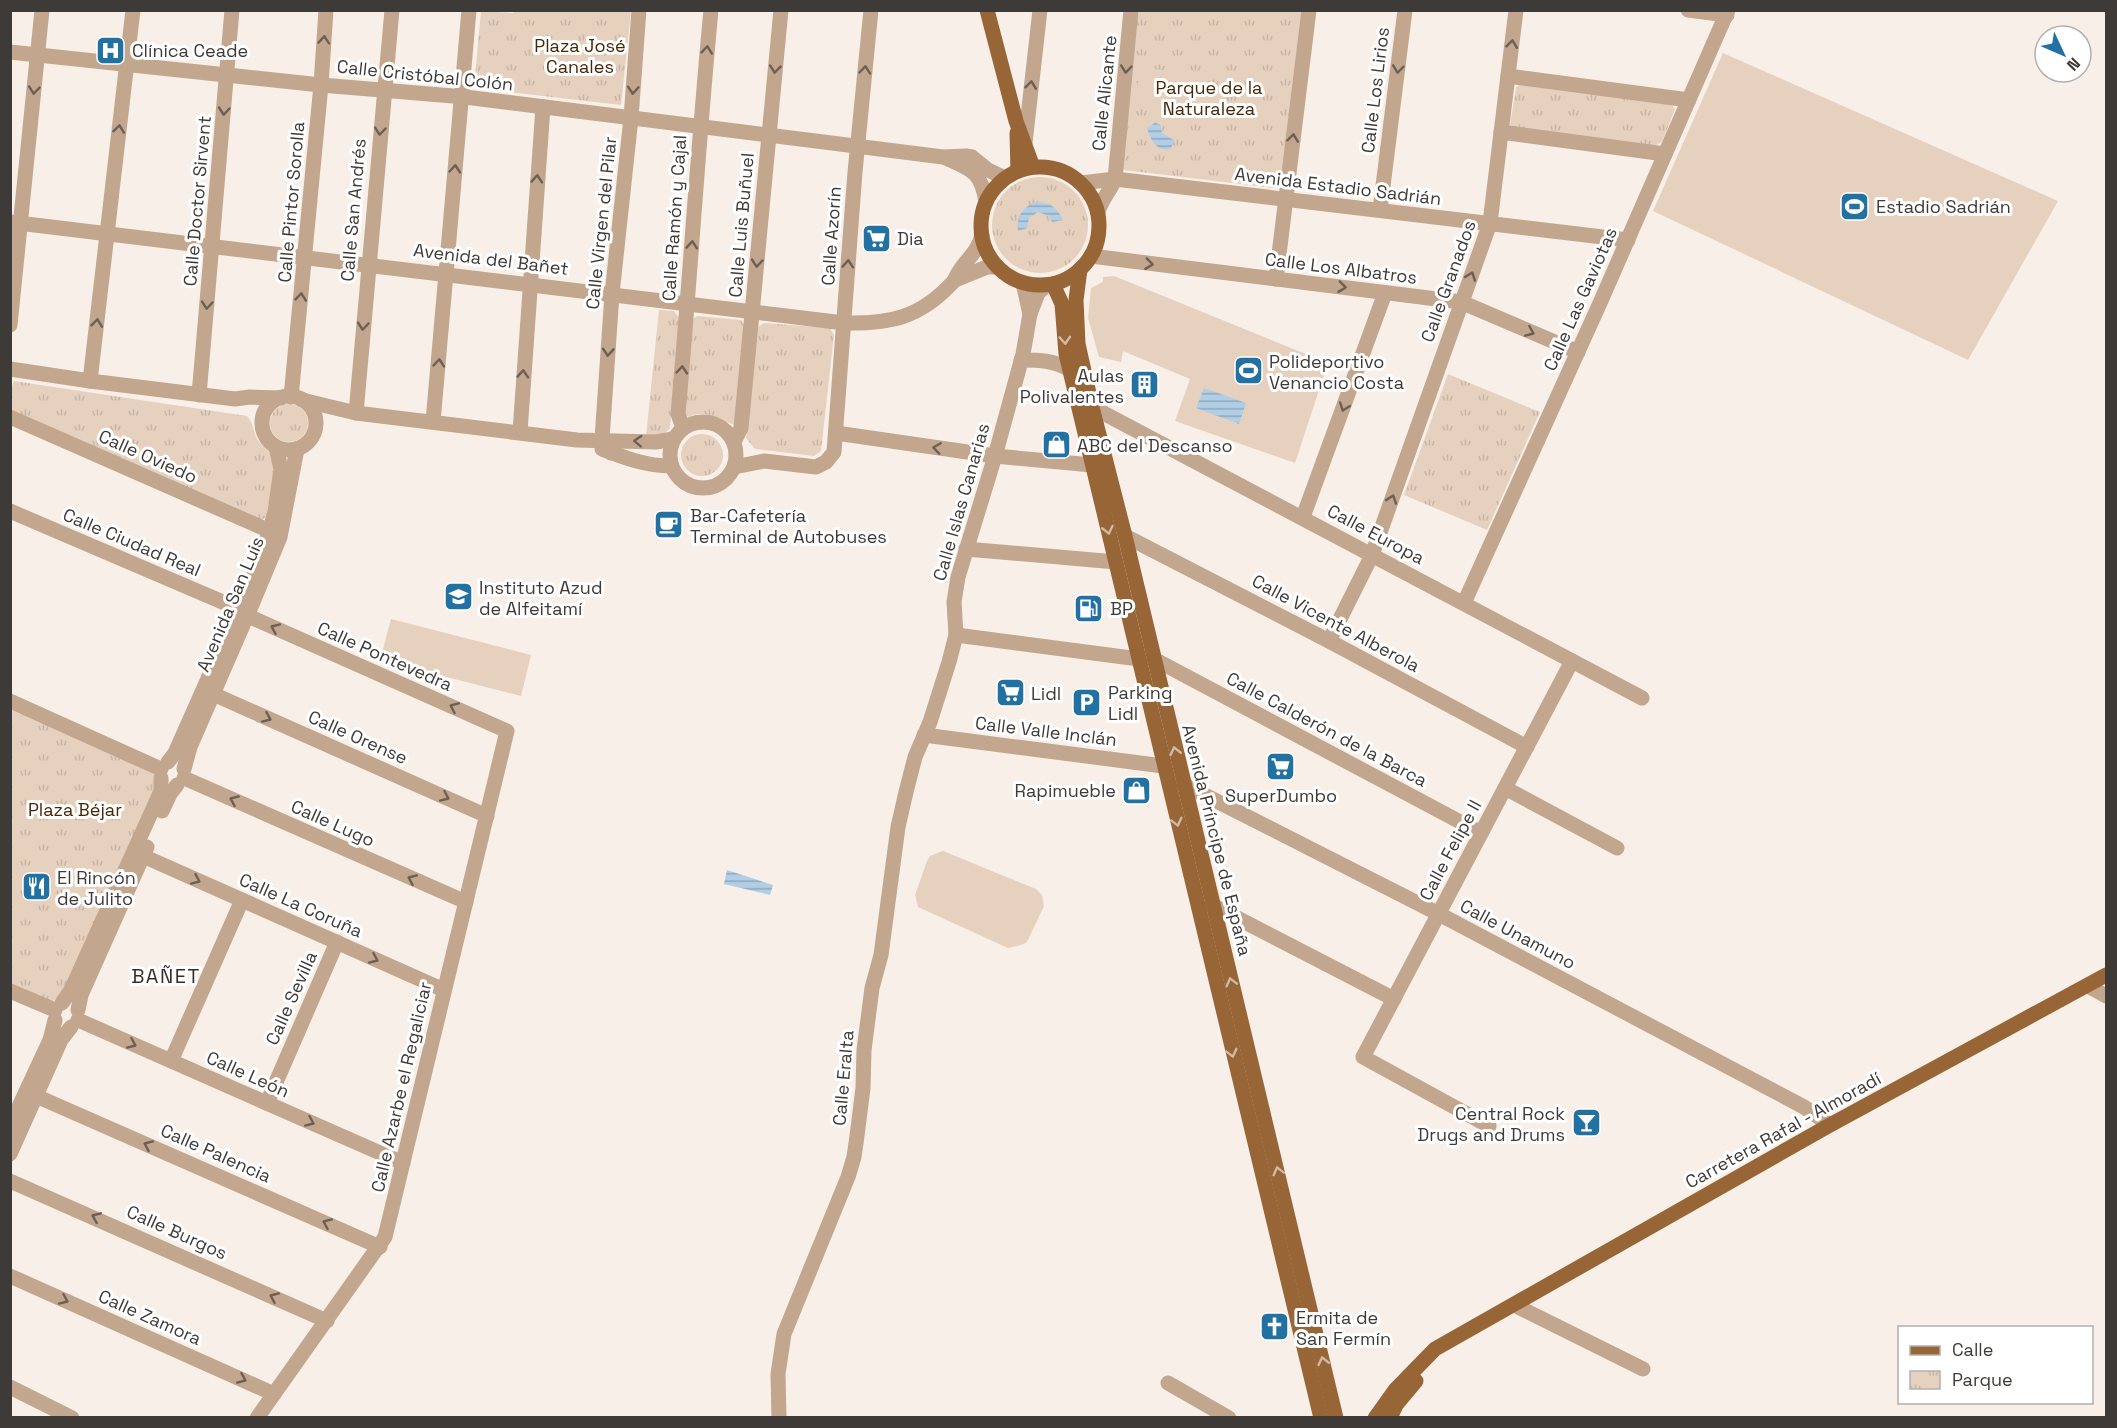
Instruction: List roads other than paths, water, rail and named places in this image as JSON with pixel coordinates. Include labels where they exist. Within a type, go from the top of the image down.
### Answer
[{"type":"main road","points":[[987,10],[1016,121],[1033,167]]},
{"type":"main road","points":[[1011,175],[1016,121]]},
{"type":"main road","points":[[1033,167],[1051,168],[1067,173],[1082,183],[1092,196],[1098,212],[1099,235],[1091,256],[1068,278],[1050,284],[1014,279],[998,267],[985,247],[981,235],[981,218],[986,202],[994,189],[1011,175],[1033,167]]},
{"type":"main road","name":"Avenida Príncipe de España","points":[[1080,269],[1076,300],[1076,328],[1092,407],[1125,536],[1163,766],[1321,1418]]},
{"type":"main road","name":"Avenida Príncipe de España","points":[[1050,284],[1062,304],[1066,354],[1092,465],[1116,562],[1183,784],[1286,1203],[1336,1418]]},
{"type":"main road","name":"Carretera Rafal - Almoradí","points":[[1376,1418],[1395,1390],[1435,1349],[1830,1125],[2106,975]]},
{"type":"main road","name":"Carretera Rafal - Almoradí","points":[[1390,1418],[1396,1405],[1432,1364],[1480,1324]]},
{"type":"street","points":[[10,325],[16,222],[42,10]]},
{"type":"street","points":[[90,381],[133,10]]},
{"type":"street","name":"Calle Doctor Sirvent","points":[[199,395],[232,10]]},
{"type":"street","name":"Calle Pintor Sorolla","points":[[291,398],[326,10]]},
{"type":"street","name":"Calle San Andrés","points":[[350,412],[368,264],[392,10]]},
{"type":"street","points":[[434,422],[469,10]]},
{"type":"street","name":"Calle Virgen del Pilar","points":[[602,439],[612,294],[631,118],[639,10]]},
{"type":"street","name":"Calle Ramón y Cajal","points":[[678,433],[699,127],[711,10]]},
{"type":"street","name":"Calle Luis Buñuel","points":[[735,444],[741,428],[781,10]]},
{"type":"street","name":"Calle Azorín","points":[[764,461],[816,467],[826,462],[834,452],[871,10]]},
{"type":"street","points":[[1024,143],[1040,10]]},
{"type":"street","name":"Calle Alicante","points":[[1115,179],[1131,10]]},
{"type":"street","points":[[1276,279],[1309,10]]},
{"type":"street","name":"Calle Los Lirios","points":[[1380,210],[1405,10]]},
{"type":"street","name":"Calle Granados","points":[[1329,641],[1372,555],[1490,224],[1516,10]]},
{"type":"street","points":[[1688,10],[1727,13]]},
{"type":"street","name":"Calle Las Gaviotas","points":[[1464,603],[1628,240],[1727,13]]},
{"type":"street","name":"Calle Cristóbal Colón","points":[[10,52],[321,85],[462,97],[943,157],[966,156],[988,170],[1011,175]]},
{"type":"street","points":[[1508,76],[1689,100]]},
{"type":"street","points":[[520,432],[543,107]]},
{"type":"street","points":[[1501,132],[1665,154]]},
{"type":"street","name":"Calle Cristóbal Colón","points":[[943,157],[969,168],[978,175],[983,185],[986,202]]},
{"type":"street","points":[[1098,212],[1101,202],[1111,191],[1115,179]]},
{"type":"street","name":"Avenida Estadio Sadrián","points":[[1082,183],[1115,179],[1628,240]]},
{"type":"street","name":"Avenida del Bañet","points":[[16,222],[844,323],[886,322],[919,310],[932,302],[955,280],[959,271],[975,253],[981,235]]},
{"type":"street","name":"Calle Los Albatros","points":[[1091,256],[1461,302],[1578,352]]},
{"type":"street","name":"Avenida del Bañet","points":[[955,280],[987,267],[998,267]]},
{"type":"street","name":"Calle Islas Canarias","points":[[1023,282],[1030,314]]},
{"type":"street","name":"Calle Islas Canarias","points":[[924,735],[940,693],[956,635],[954,602],[958,577],[995,456],[1021,360],[1030,314],[1038,293],[1050,284]]},
{"type":"street","points":[[1303,517],[1385,293]]},
{"type":"street","points":[[1021,360],[1044,360],[1059,363],[1070,370]]},
{"type":"street","points":[[10,369],[235,399],[291,398],[350,412],[576,440],[656,442],[678,433],[692,423],[712,422],[729,433],[735,444],[734,467],[728,477],[708,488],[697,488],[686,484],[671,466],[669,452],[678,433]]},
{"type":"street","points":[[291,398],[309,406],[315,416],[316,426],[313,436],[306,444],[297,449],[286,450],[268,441],[263,432],[262,421],[265,411],[272,403],[291,398]]},
{"type":"street","points":[[235,399],[254,408],[262,421]]},
{"type":"street","name":"Calle Europa","points":[[1092,407],[1642,698]]},
{"type":"street","points":[[316,426],[326,415],[350,412]]},
{"type":"street","name":"Calle Oviedo","points":[[10,417],[270,531]]},
{"type":"street","points":[[836,433],[995,456],[1092,465]]},
{"type":"street","points":[[602,439],[602,444],[610,453]]},
{"type":"street","points":[[576,440],[640,462],[671,466]]},
{"type":"street","points":[[735,444],[764,461]]},
{"type":"street","name":"Avenida San Luis","points":[[10,1154],[61,1040],[76,1019],[81,995],[170,794],[182,777],[185,759],[213,694],[270,531],[281,469],[276,447]]},
{"type":"street","name":"Avenida San Luis","points":[[10,1126],[50,1040],[57,1011],[71,990],[160,791],[163,770],[175,753],[280,537],[297,449]]},
{"type":"street","points":[[734,467],[764,461]]},
{"type":"street","name":"Calle Ciudad Real","points":[[10,512],[243,612]]},
{"type":"street","name":"Calle Vicente Alberola","points":[[1125,536],[1329,641],[1527,747]]},
{"type":"street","points":[[966,549],[1116,562]]},
{"type":"street","name":"Calle Pontevedra","points":[[243,612],[507,731]]},
{"type":"street","points":[[956,635],[1146,659]]},
{"type":"street","name":"Calle Calderón de la Barca","points":[[1146,659],[1481,833]]},
{"type":"street","name":"Calle Felipe II","points":[[1490,1126],[1364,1057],[1572,661]]},
{"type":"street","name":"Calle Orense","points":[[213,694],[487,816]]},
{"type":"street","points":[[10,701],[163,770],[168,785],[182,777],[177,762],[163,770]]},
{"type":"street","name":"Calle Azarbe el Regaliciar","points":[[257,1418],[386,1237],[507,731]]},
{"type":"street","name":"Calle Valle Inclán","points":[[924,735],[1163,766]]},
{"type":"street","name":"Calle Eralta","points":[[779,1418],[778,1374],[784,1334],[854,1157],[872,988],[884,939],[898,827],[915,757],[924,735]]},
{"type":"street","name":"Calle Lugo","points":[[182,777],[466,902]]},
{"type":"street","name":"Calle Unamuno","points":[[1183,784],[1439,914],[1804,1107],[1830,1125]]},
{"type":"street","points":[[1505,788],[1617,848]]},
{"type":"street","name":"Calle La Coruña","points":[[143,856],[444,990]]},
{"type":"street","points":[[171,1061],[242,900]]},
{"type":"street","points":[[1212,905],[1394,999]]},
{"type":"street","name":"Calle Sevilla","points":[[267,1103],[337,942]]},
{"type":"street","points":[[2088,986],[2106,996]]},
{"type":"street","points":[[10,992],[57,1011]]},
{"type":"street","points":[[72,1003],[76,1019],[62,1027],[57,1011],[72,1003]]},
{"type":"street","name":"Calle León","points":[[76,1019],[403,1163]]},
{"type":"street","name":"Calle Palencia","points":[[36,1096],[380,1247]]},
{"type":"street","name":"Calle Burgos","points":[[10,1181],[327,1321]]},
{"type":"street","name":"Calle Zamora","points":[[10,1276],[274,1394]]},
{"type":"street","points":[[1514,1305],[1643,1369]]},
{"type":"street","points":[[1168,1383],[1229,1418]]},
{"type":"street","points":[[10,1386],[72,1418]]},
{"type":"water","points":[[1156,122],[1161,127],[1162,133],[1175,141],[1170,149],[1161,149],[1150,136],[1147,128]]},
{"type":"water","points":[[1035,202],[1052,206],[1063,220],[1052,222],[1049,216],[1038,212],[1029,218],[1027,228],[1018,231],[1021,214]]},
{"type":"water","points":[[1204,388],[1246,403],[1239,424],[1196,408]]},
{"type":"water","points":[[727,870],[773,885],[770,895],[724,884]]},
{"type":"place","name":"Clínica Ceade","points":[[111,50]]},
{"type":"place","name":"Estadio Sadrián","points":[[1855,206]]},
{"type":"place","name":"Dia","points":[[876,238]]},
{"type":"place","name":"Polideportivo Venancio Costa","points":[[1248,371]]},
{"type":"place","name":"Aulas Polivalentes","points":[[1145,385]]},
{"type":"place","name":"ABC del Descanso","points":[[1056,445]]},
{"type":"place","name":"Bar-Cafetería Terminal de Autobuses","points":[[669,525]]},
{"type":"place","name":"Instituto Azud de Alfeitamí","points":[[458,597]]},
{"type":"place","name":"BP","points":[[1089,608]]},
{"type":"place","name":"Lidl","points":[[1010,693]]},
{"type":"place","name":"Parking Lidl","points":[[1087,702]]},
{"type":"place","name":"SuperDumbo","points":[[1281,766]]},
{"type":"place","name":"Rapimueble","points":[[1137,790]]},
{"type":"place","name":"El Rincón de Julito","points":[[36,887]]},
{"type":"place","name":"Central Rock Drugs and Drums","points":[[1586,1123]]},
{"type":"place","name":"Ermita de San Fermín","points":[[1275,1327]]},
{"type":"district","name":"BAÑET","points":[[166,976]]},
{"type":"park label","name":"Plaza José Canales","points":[[580,55]]},
{"type":"park label","name":"Parque de la Naturaleza","points":[[1209,97]]},
{"type":"park label","name":"Plaza Béjar","points":[[75,809]]}]
